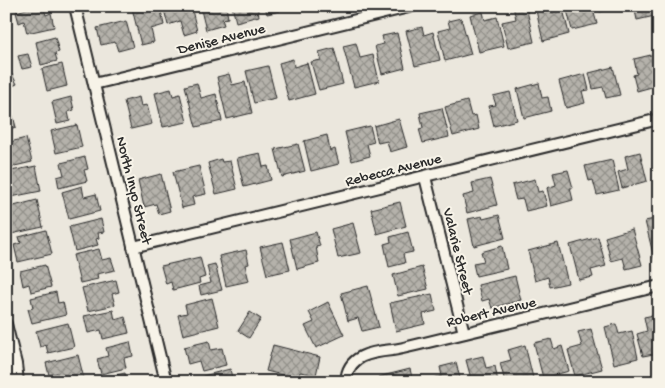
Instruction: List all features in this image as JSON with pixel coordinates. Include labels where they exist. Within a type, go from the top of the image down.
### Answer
[{"type":"street","name":"North Inyo Street","points":[[75,6],[166,382]]},
{"type":"street","name":"Denise Avenue","points":[[94,84],[413,6]]},
{"type":"street","name":"Rebecca Avenue","points":[[133,247],[659,119]]},
{"type":"street","name":"Valarie Street","points":[[425,176],[464,333]]},
{"type":"street","name":"Robert Avenue","points":[[346,382],[346,375],[351,364],[363,355],[395,350],[659,286]]},
{"type":"street","points":[[6,324],[16,364],[18,382]]},
{"type":"building","points":[[43,6],[46,15],[51,13],[54,27],[27,33],[24,21],[19,23],[16,12]]},
{"type":"building","points":[[160,6],[164,25],[151,29],[154,42],[141,45],[132,8]]},
{"type":"building","points":[[163,6],[191,6],[197,31],[184,35],[180,21],[168,25]]},
{"type":"building","points":[[200,6],[226,6],[228,18],[222,19],[224,25],[206,30]]},
{"type":"building","points":[[232,6],[257,6],[259,16],[236,22]]},
{"type":"building","points":[[265,6],[279,6],[280,11],[267,14]]},
{"type":"building","points":[[513,6],[526,6],[534,42],[508,48],[502,22],[516,19]]},
{"type":"building","points":[[535,6],[548,6],[550,13],[563,9],[569,34],[543,41]]},
{"type":"building","points":[[566,6],[592,6],[597,24],[572,30]]},
{"type":"building","points":[[599,6],[622,6],[600,12]]},
{"type":"building","points":[[634,6],[659,6],[659,15],[637,20]]},
{"type":"building","points":[[483,12],[485,20],[497,17],[504,46],[479,52],[470,15]]},
{"type":"building","points":[[461,18],[471,54],[445,61],[438,31],[450,28],[448,21]]},
{"type":"building","points":[[126,21],[133,47],[118,51],[115,42],[101,45],[97,28]]},
{"type":"building","points":[[422,27],[424,35],[433,32],[440,60],[415,66],[406,31]]},
{"type":"building","points":[[397,33],[405,68],[382,74],[375,46],[384,44],[382,36]]},
{"type":"building","points":[[55,37],[59,52],[55,53],[57,61],[41,65],[36,42]]},
{"type":"building","points":[[356,43],[360,58],[373,55],[379,81],[354,87],[343,46]]},
{"type":"building","points":[[334,48],[343,84],[319,90],[311,62],[321,60],[319,52]]},
{"type":"building","points":[[28,54],[32,67],[22,69],[18,56]]},
{"type":"building","points":[[655,54],[659,68],[659,85],[637,91],[633,75],[637,74],[634,59]]},
{"type":"building","points":[[293,59],[294,67],[307,63],[315,94],[289,101],[279,63]]},
{"type":"building","points":[[6,63],[17,84],[6,89]]},
{"type":"building","points":[[62,64],[67,86],[47,91],[42,69]]},
{"type":"building","points":[[268,66],[276,98],[254,103],[246,71]]},
{"type":"building","points":[[613,67],[620,95],[606,98],[603,87],[593,89],[589,73]]},
{"type":"building","points":[[229,74],[232,85],[245,82],[252,113],[227,119],[217,77]]},
{"type":"building","points":[[585,74],[589,90],[582,91],[585,103],[566,108],[559,81]]},
{"type":"building","points":[[197,83],[201,98],[216,94],[222,121],[196,127],[185,86]]},
{"type":"building","points":[[539,83],[542,98],[548,97],[551,111],[524,118],[517,89]]},
{"type":"building","points":[[171,89],[173,96],[180,94],[187,122],[163,127],[155,93]]},
{"type":"building","points":[[510,92],[517,120],[494,126],[489,106],[496,105],[493,96]]},
{"type":"building","points":[[71,97],[74,110],[68,112],[70,121],[57,124],[52,102]]},
{"type":"building","points":[[139,97],[141,106],[147,105],[152,124],[131,129],[124,101]]},
{"type":"building","points":[[467,101],[471,116],[476,115],[479,129],[453,136],[445,107]]},
{"type":"building","points":[[10,105],[16,127],[6,130],[6,106]]},
{"type":"building","points":[[442,108],[449,137],[423,143],[419,129],[423,128],[420,113]]},
{"type":"building","points":[[399,119],[407,147],[390,152],[387,141],[378,143],[374,126]]},
{"type":"building","points":[[77,125],[82,147],[56,153],[51,131]]},
{"type":"building","points":[[370,126],[374,142],[367,144],[370,156],[352,161],[345,132]]},
{"type":"building","points":[[327,135],[330,151],[335,149],[339,164],[311,171],[304,141]]},
{"type":"building","points":[[26,138],[32,162],[6,168],[6,143]]},
{"type":"building","points":[[298,144],[305,171],[282,177],[275,149]]},
{"type":"building","points":[[659,148],[659,164],[658,164],[654,149]]},
{"type":"building","points":[[640,152],[647,181],[622,188],[618,172],[628,169],[625,156]]},
{"type":"building","points":[[260,153],[263,167],[268,166],[271,180],[244,187],[237,158]]},
{"type":"building","points":[[85,157],[88,169],[84,170],[87,181],[59,188],[57,177],[64,175],[61,163]]},
{"type":"building","points":[[221,159],[222,162],[230,161],[237,189],[216,194],[208,163]]},
{"type":"building","points":[[612,160],[619,190],[597,195],[593,180],[589,181],[585,166]]},
{"type":"building","points":[[36,166],[41,191],[6,198],[6,172]]},
{"type":"building","points":[[199,166],[206,194],[192,197],[194,205],[182,208],[173,172]]},
{"type":"building","points":[[568,170],[573,188],[570,188],[573,200],[551,206],[547,188],[556,185],[553,173]]},
{"type":"building","points":[[161,174],[170,211],[159,214],[156,204],[144,207],[138,180]]},
{"type":"building","points":[[490,179],[497,205],[467,213],[463,196],[474,193],[472,183]]},
{"type":"building","points":[[535,179],[538,192],[543,191],[547,206],[526,211],[523,199],[516,200],[512,185]]},
{"type":"building","points":[[82,186],[84,197],[96,194],[100,211],[69,219],[62,192]]},
{"type":"building","points":[[37,200],[43,227],[11,234],[6,217],[6,208]]},
{"type":"building","points":[[400,202],[406,226],[377,234],[371,209]]},
{"type":"building","points":[[499,215],[505,238],[474,246],[468,219],[482,216],[483,219]]},
{"type":"building","points":[[659,218],[659,261],[655,262],[645,221]]},
{"type":"building","points":[[101,219],[104,232],[98,233],[99,238],[96,239],[98,245],[75,251],[69,227]]},
{"type":"building","points":[[353,223],[361,253],[338,258],[331,229]]},
{"type":"building","points":[[632,229],[642,265],[626,269],[623,258],[611,261],[605,237]]},
{"type":"building","points":[[46,230],[52,254],[18,262],[14,245],[21,243],[19,237]]},
{"type":"building","points":[[316,232],[320,246],[316,247],[319,263],[297,269],[290,239]]},
{"type":"building","points":[[408,232],[413,252],[403,254],[405,263],[389,267],[384,244],[391,242],[390,237]]},
{"type":"building","points":[[598,237],[606,266],[591,270],[593,277],[579,280],[570,245]]},
{"type":"building","points":[[283,242],[290,270],[267,275],[260,247]]},
{"type":"building","points":[[558,243],[568,283],[550,287],[548,277],[535,281],[528,251]]},
{"type":"building","points":[[502,246],[507,269],[476,276],[473,263],[484,261],[481,252]]},
{"type":"building","points":[[99,249],[102,260],[111,258],[115,270],[97,274],[98,279],[80,283],[73,255]]},
{"type":"building","points":[[246,250],[249,264],[245,265],[249,281],[226,286],[219,256]]},
{"type":"building","points":[[200,257],[205,277],[199,279],[200,283],[173,290],[171,282],[166,284],[161,266]]},
{"type":"building","points":[[215,264],[222,290],[201,295],[199,286],[211,283],[207,266]]},
{"type":"building","points":[[45,265],[51,287],[31,292],[29,284],[23,286],[20,271]]},
{"type":"building","points":[[422,267],[428,289],[398,296],[393,275]]},
{"type":"building","points":[[515,276],[521,300],[492,308],[489,299],[482,301],[478,285]]},
{"type":"building","points":[[116,280],[119,292],[112,294],[115,305],[88,311],[82,288]]},
{"type":"building","points":[[368,286],[379,327],[362,331],[358,318],[348,321],[341,293]]},
{"type":"building","points":[[56,292],[58,303],[63,302],[66,315],[32,323],[28,309],[33,308],[31,298]]},
{"type":"building","points":[[432,294],[436,311],[423,314],[425,324],[396,331],[390,303]]},
{"type":"building","points":[[212,298],[219,326],[183,335],[178,315],[187,313],[185,305]]},
{"type":"building","points":[[328,302],[344,335],[316,348],[305,326],[314,322],[309,312]]},
{"type":"building","points":[[113,310],[115,320],[125,317],[129,333],[103,339],[101,330],[88,333],[84,316]]},
{"type":"building","points":[[250,312],[261,319],[249,338],[238,331]]},
{"type":"building","points":[[659,314],[659,353],[643,356],[637,334],[647,331],[644,317]]},
{"type":"building","points":[[68,323],[74,347],[48,353],[46,345],[40,347],[36,331]]},
{"type":"building","points":[[616,324],[619,334],[632,331],[638,358],[614,364],[605,327]]},
{"type":"building","points":[[591,329],[602,369],[575,376],[568,350],[582,346],[578,332]]},
{"type":"building","points":[[551,339],[554,349],[562,346],[569,371],[543,378],[534,343]]},
{"type":"building","points":[[209,341],[211,350],[222,348],[226,365],[202,371],[199,361],[188,364],[184,347]]},
{"type":"building","points":[[130,342],[133,356],[124,358],[126,368],[101,374],[97,359],[108,356],[106,348]]},
{"type":"building","points":[[273,345],[320,357],[316,375],[300,372],[298,379],[266,371]]},
{"type":"building","points":[[525,345],[534,382],[505,382],[500,363],[511,360],[508,350]]},
{"type":"building","points":[[78,355],[84,379],[74,382],[59,382],[57,373],[49,375],[46,363]]},
{"type":"building","points":[[483,356],[486,368],[495,366],[498,382],[472,382],[466,360]]},
{"type":"building","points":[[456,363],[461,382],[435,382],[434,378],[442,376],[440,367]]},
{"type":"building","points":[[230,369],[233,382],[204,382],[203,376]]},
{"type":"building","points":[[410,369],[413,382],[380,382],[378,377]]},
{"type":"building","points":[[125,373],[127,382],[104,382],[103,378]]}]
